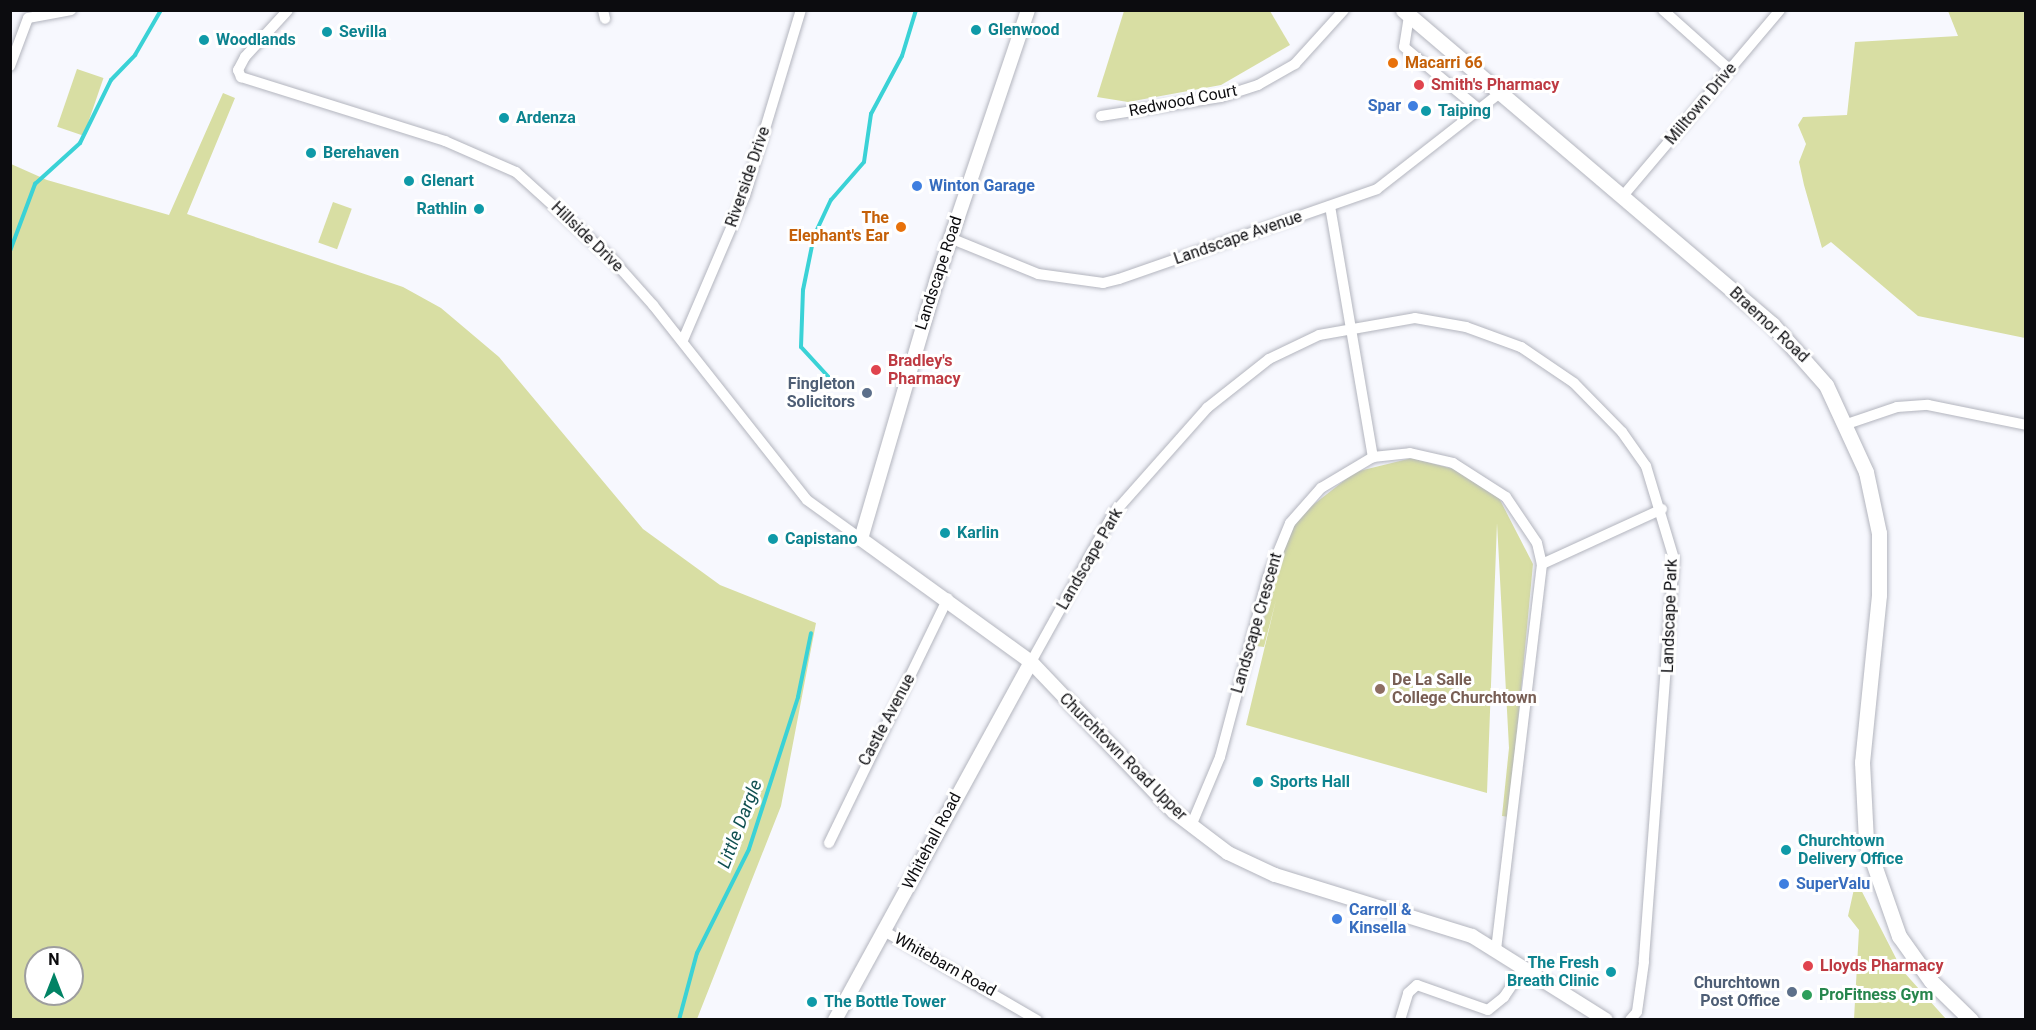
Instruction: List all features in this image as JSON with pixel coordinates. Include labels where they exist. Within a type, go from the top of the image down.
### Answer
[{"type":"main road","name":"Braemor Road","points":[[1406,13],[1794,345],[1847,424],[1871,490],[1880,548],[1862,762],[1866,842],[1899,936],[1931,981],[1971,1020]]},
{"type":"street","points":[[10,66],[28,18],[71,10]]},
{"type":"street","name":"Hillside Drive","points":[[288,10],[245,57],[238,70],[241,77],[445,141],[516,172],[612,259],[682,340],[772,463],[807,500],[861,539]]},
{"type":"street","name":"Riverside Drive","points":[[682,340],[745,195],[801,10]]},
{"type":"street","name":"Landscape Road","points":[[861,539],[950,238],[1028,10]]},
{"type":"street","name":"Redwood Court","points":[[1101,116],[1221,98],[1258,85],[1295,64],[1344,10]]},
{"type":"street","points":[[1663,10],[1730,70]]},
{"type":"street","name":"Milltown Drive","points":[[1622,197],[1780,10]]},
{"type":"street","name":"Braemor Road","points":[[1406,13],[1404,47],[1481,111]]},
{"type":"street","name":"Landscape Avenue","points":[[950,238],[1038,274],[1103,283],[1330,206],[1402,174],[1500,93]]},
{"type":"street","points":[[1330,206],[1373,457],[1431,456],[1475,474],[1506,497],[1525,523],[1542,564],[1496,951]]},
{"type":"street","name":"Landscape Park","points":[[1031,662],[1113,514],[1158,458],[1207,408],[1269,359],[1319,335],[1352,327],[1415,318],[1440,320],[1521,346],[1574,382],[1622,432],[1646,466],[1662,509],[1674,559],[1673,616],[1641,989],[1630,1020]]},
{"type":"street","points":[[1847,424],[1897,407],[1928,405],[2025,425]]},
{"type":"street","name":"Landscape Crescent","points":[[1191,826],[1220,757],[1281,539],[1322,488],[1373,457]]},
{"type":"street","points":[[1542,564],[1662,509]]},
{"type":"street","name":"Churchtown Road Upper","points":[[861,539],[948,598],[1031,662],[1191,826],[1228,853],[1275,875],[1428,920],[1496,951],[1606,1020]]},
{"type":"street","name":"Castle Avenue","points":[[829,843],[948,598]]},
{"type":"street","name":"Whitehall Road","points":[[835,1020],[1031,662]]},
{"type":"street","name":"Whitebarn Road","points":[[884,931],[1037,1020]]},
{"type":"street","points":[[1400,1020],[1408,993],[1417,985],[1490,1015],[1524,967]]},
{"type":"green space","points":[[1124,11],[1270,11],[1290,45],[1221,85],[1128,102],[1097,97]]},
{"type":"green space","points":[[1948,11],[2025,11],[2025,338],[1918,316],[1831,242],[1822,248],[1804,185],[1799,162],[1806,144],[1798,125],[1803,117],[1847,115],[1855,42],[1958,36]]},
{"type":"green space","points":[[77,69],[103,78],[84,136],[57,127]]},
{"type":"green space","points":[[223,93],[235,98],[187,214],[403,287],[441,308],[499,357],[643,529],[720,585],[816,623],[781,806],[697,1019],[11,1019],[11,164],[47,180],[169,215]]},
{"type":"green space","points":[[333,202],[352,209],[337,249],[318,242]]},
{"type":"green space","points":[[1412,458],[1457,470],[1499,498],[1533,564],[1509,817],[1502,816],[1509,748],[1497,523],[1487,793],[1246,725],[1276,600],[1264,647],[1256,646],[1287,536],[1299,516],[1355,472]]},
{"type":"green space","points":[[1856,880],[1902,970],[1946,1019],[1854,1019],[1859,930],[1848,916]]},
{"type":"waterway","points":[[10,251],[35,184],[80,143],[111,80],[135,55],[161,10]]},
{"type":"waterway","name":"Little Dargle","points":[[835,384],[801,347],[803,290],[814,236],[831,200],[864,162],[871,114],[902,56],[916,10]]},
{"type":"waterway","name":"Little Dargle","points":[[679,1020],[697,953],[749,849],[798,697],[811,633]]},
{"type":"place","name":"Glenwood","points":[[976,30]]},
{"type":"place","name":"Sevilla","points":[[327,32]]},
{"type":"place","name":"Woodlands","points":[[204,40]]},
{"type":"place","name":"Macarri 66","points":[[1393,63]]},
{"type":"place","name":"Smith's Pharmacy","points":[[1419,85]]},
{"type":"place","name":"Spar","points":[[1413,106]]},
{"type":"place","name":"Taiping","points":[[1426,111]]},
{"type":"place","name":"Ardenza","points":[[504,118]]},
{"type":"place","name":"Berehaven","points":[[311,153]]},
{"type":"place","name":"Glenart","points":[[409,181]]},
{"type":"place","name":"Winton Garage","points":[[917,186]]},
{"type":"place","name":"Rathlin","points":[[479,209]]},
{"type":"place","name":"The Elephant's Ear","points":[[901,227]]},
{"type":"place","name":"Bradley's Pharmacy","points":[[876,370]]},
{"type":"place","name":"Fingleton Solicitors","points":[[867,393]]},
{"type":"place","name":"Karlin","points":[[945,533]]},
{"type":"place","name":"Capistano","points":[[773,539]]},
{"type":"place","name":"De La Salle College Churchtown","points":[[1380,689]]},
{"type":"place","name":"Sports Hall","points":[[1258,782]]},
{"type":"place","name":"Churchtown Delivery Office","points":[[1786,850]]},
{"type":"place","name":"SuperValu","points":[[1784,884]]},
{"type":"place","name":"Carroll & Kinsella","points":[[1337,919]]},
{"type":"place","name":"Lloyds Pharmacy","points":[[1808,966]]},
{"type":"place","name":"The Fresh Breath Clinic","points":[[1611,972]]},
{"type":"place","name":"Churchtown Post Office","points":[[1792,992]]},
{"type":"place","name":"ProFitness Gym","points":[[1807,995]]},
{"type":"place","name":"The Bottle Tower","points":[[812,1002]]}]
